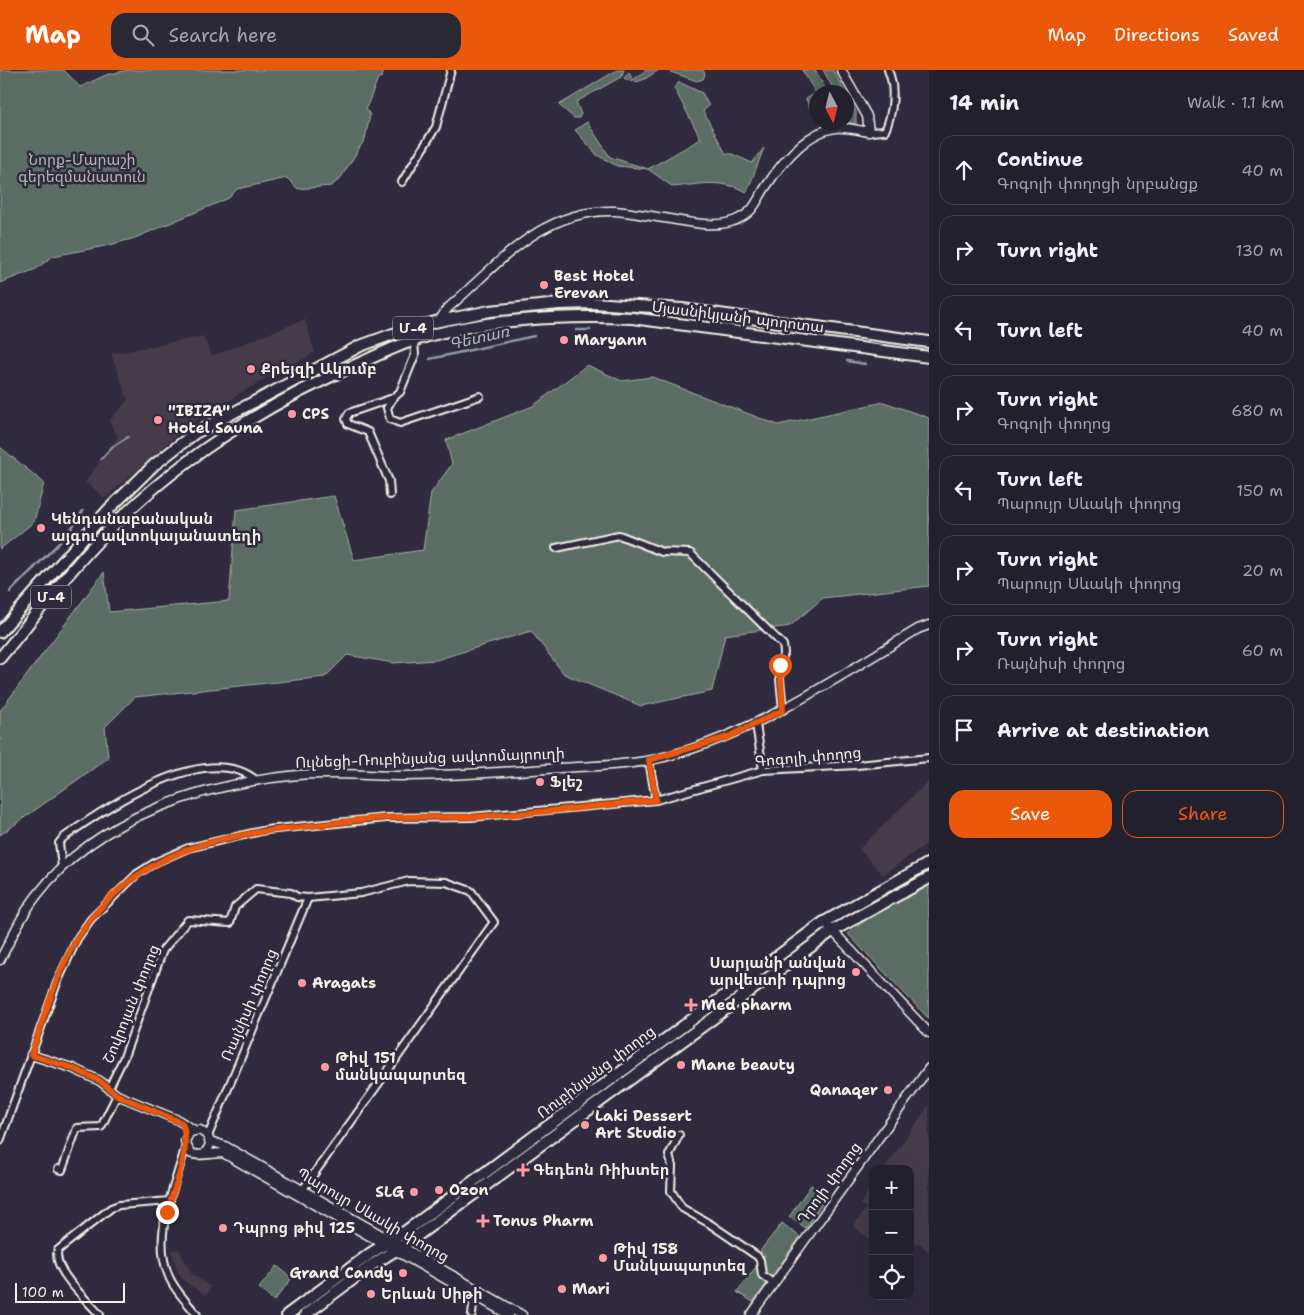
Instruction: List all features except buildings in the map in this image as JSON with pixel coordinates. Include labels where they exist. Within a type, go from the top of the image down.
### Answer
[{"type":"main road","name":"Մյասնիկյանի պողոտա","points":[[0,632],[109,509],[154,465],[196,433],[360,346],[439,321],[490,311],[559,304],[628,304],[929,342]]},
{"type":"main road","name":"Մյասնիկյանի պողոտա","points":[[0,658],[106,534],[161,482],[252,417],[292,394],[414,340],[525,320],[592,316],[642,319],[929,357]]},
{"type":"main road","name":"Ռուբինյանց փողոց","points":[[305,1315],[393,1245],[824,922],[929,863]]},
{"type":"main road","name":"Ռուբինյանց փողոց","points":[[287,1315],[393,1245],[832,931],[929,878]]},
{"type":"street","points":[[402,182],[436,127],[451,70]]},
{"type":"street","points":[[841,70],[867,116],[869,132]]},
{"type":"street","points":[[439,321],[447,309],[515,248],[533,233],[553,222],[596,212],[616,212],[712,225],[733,222],[750,214],[789,154],[806,142],[827,130],[836,128],[869,132],[885,131],[889,123],[894,92],[888,70]]},
{"type":"street","points":[[414,340],[415,355],[400,392],[393,398],[387,408],[390,419],[400,423],[480,396]]},
{"type":"street","points":[[390,495],[389,481],[368,432],[348,424],[346,419],[349,413],[393,398]]},
{"type":"street","points":[[556,548],[619,535],[662,552],[690,553],[783,645],[784,653],[779,669],[783,710]]},
{"type":"street","name":"Ուլնեցի-Ռուբինյանց ավտոմայրուղի","points":[[0,960],[26,911],[62,867],[105,834],[134,818],[188,797],[257,780],[318,774],[460,774],[649,760],[705,745],[756,724],[783,710],[918,629],[929,625]]},
{"type":"street","points":[[756,724],[763,770]]},
{"type":"street","name":"Գոգոլի փողոց","points":[[0,1141],[57,983],[77,939],[91,919],[137,874],[156,862],[188,848],[266,830],[378,819],[471,817],[656,800],[763,770],[857,765],[929,758]]},
{"type":"street","points":[[649,760],[656,800]]},
{"type":"street","points":[[62,867],[59,843],[63,838],[127,795],[156,782],[194,771],[220,768],[236,769],[249,774],[257,780]]},
{"type":"street","name":"Շովրոյան փողոց","points":[[109,1088],[124,1057],[163,950],[188,920],[230,922],[235,907],[256,889],[291,892],[297,898],[308,898],[361,893],[409,881],[446,882],[471,891],[494,922],[300,1193]]},
{"type":"street","name":"Ռայնիսի փողոց","points":[[207,1136],[308,898]]},
{"type":"street","points":[[824,922],[929,1033]]},
{"type":"street","points":[[31,1055],[72,1068],[100,1081],[117,1095],[182,1123],[190,1133],[170,1202],[162,1247],[169,1276],[197,1315]]},
{"type":"street","name":"Դրոյի փողոց","points":[[751,1315],[929,1068]]},
{"type":"street","points":[[58,1169],[62,1170],[77,1128],[101,1127],[117,1095]]},
{"type":"street","name":"Պարույր Սևակի փողոց","points":[[190,1133],[207,1136],[300,1193]]},
{"type":"street","points":[[679,1135],[669,1155],[672,1166],[671,1191],[682,1208],[757,1256],[760,1260],[762,1275],[774,1284]]},
{"type":"street","points":[[205,1153],[207,1136]]},
{"type":"street","points":[[181,1166],[193,1155],[186,1148]]},
{"type":"street","name":"Պարույր Սևակի փողոց","points":[[193,1155],[224,1153],[522,1315]]},
{"type":"street","points":[[100,1315],[60,1268],[56,1256],[58,1250],[111,1208],[119,1205],[170,1202]]},
{"type":"street","name":"Պարույր Սևակի փողոց","points":[[393,1245],[509,1315]]},
{"type":"street","points":[[472,1315],[474,1295]]},
{"type":"shaded area","points":[[305,319],[315,353],[259,382],[185,428],[105,498],[85,482],[118,437],[109,421],[128,400],[111,354],[203,336],[212,356]]},
{"type":"shaded area","points":[[929,780],[929,842],[883,875],[859,849]]},
{"type":"shaded area","points":[[929,1105],[929,1252],[919,1243],[914,1245],[914,1165],[887,1165]]},
{"type":"shaded area","points":[[869,1191],[869,1239],[853,1226],[866,1208],[860,1204]]},
{"type":"shaded area","points":[[179,1249],[191,1273],[211,1287],[206,1295],[185,1282],[177,1270],[171,1251]]},
{"type":"green space","name":"Նորք-Մարաշի գերեզմանատուն","points":[[0,70],[64,70],[80,87],[106,75],[128,70],[384,70],[382,77],[378,78],[366,109],[370,115],[365,139],[340,179],[331,186],[298,189],[287,178],[237,189],[229,198],[135,238],[53,256],[36,269],[0,283]]},
{"type":"green space","points":[[617,70],[624,70],[621,77],[576,102],[581,114],[579,118],[574,118],[559,105]]},
{"type":"green space","points":[[646,70],[659,70],[646,78],[634,82],[624,78],[629,72],[633,80]]},
{"type":"green space","points":[[665,70],[703,70],[705,74],[703,79],[697,81]]},
{"type":"green space","points":[[802,70],[815,70],[823,85],[811,85]]},
{"type":"green space","points":[[823,70],[833,70],[841,85],[831,85]]},
{"type":"green space","points":[[679,82],[702,93],[709,106],[703,111],[726,154],[732,154],[752,163],[764,148],[747,192],[728,185],[719,184],[673,187],[648,169],[701,139],[674,88]]},
{"type":"green space","points":[[854,107],[856,111],[856,124],[854,124]]},
{"type":"green space","points":[[587,122],[610,157],[648,169],[617,166],[597,155],[575,130]]},
{"type":"green space","points":[[587,365],[622,381],[652,377],[778,425],[884,402],[929,418],[929,586],[823,598],[790,626],[725,635],[712,691],[641,706],[564,674],[531,631],[436,660],[394,663],[347,655],[325,677],[135,697],[105,727],[108,758],[0,835],[0,711],[104,572],[109,612],[229,601],[236,510],[334,496],[354,560],[423,550],[431,493],[452,464],[446,440],[533,406]]},
{"type":"green space","points":[[0,447],[44,483],[34,522],[0,549]]},
{"type":"green space","points":[[929,886],[929,1019],[848,934],[868,918]]},
{"type":"green space","points":[[811,1185],[827,1196],[806,1228],[789,1217]]},
{"type":"green space","points":[[782,1223],[800,1237],[753,1302],[737,1292],[765,1255],[760,1251]]},
{"type":"green space","points":[[277,1266],[292,1278],[274,1301],[259,1288]]},
{"type":"waterway","name":"Գետառ","points":[[576,330],[590,330]]},
{"type":"waterway","name":"Գետառ","points":[[430,359],[534,336]]},
{"type":"waterway","name":"Գետառ","points":[[847,361],[865,364]]},
{"type":"waterway","name":"Գետառ","points":[[101,459],[112,447],[128,437]]},
{"type":"waterway","name":"Գետառ","points":[[10,592],[67,535],[83,511]]},
{"type":"place","name":"Best Hotel Erevan","points":[[544,285]]},
{"type":"place","name":"Maryann","points":[[564,340]]},
{"type":"place","name":"Քրեյզի Ակումբ","points":[[251,369]]},
{"type":"place","name":"CPS","points":[[292,414]]},
{"type":"place","name":"\"IBIZA\" Hotel Sauna","points":[[158,420]]},
{"type":"place","name":"Կենդանաբանական այգու ավտոկայանատեղի","points":[[41,528]]},
{"type":"place","name":"Ֆլեշ","points":[[540,782]]},
{"type":"place","name":"Սարյանի անվան արվեստի դպրոց","points":[[856,972]]},
{"type":"place","name":"Aragats","points":[[302,983]]},
{"type":"place","name":"Med pharm","points":[[691,1005]]},
{"type":"place","name":"Mane beauty","points":[[681,1065]]},
{"type":"place","name":"Թիվ 151 մանկապարտեզ","points":[[325,1067]]},
{"type":"place","name":"Qanaqer","points":[[888,1090]]},
{"type":"place","name":"Laki Dessert Art Studio","points":[[585,1125]]},
{"type":"place","name":"Գեդեոն Ռիխտեր","points":[[523,1170]]},
{"type":"place","name":"Ozon","points":[[439,1190]]},
{"type":"place","name":"SLG","points":[[414,1192]]},
{"type":"place","name":"Tonus Pharm","points":[[483,1221]]},
{"type":"place","name":"Դպրոց թիվ 125","points":[[223,1228]]},
{"type":"place","name":"Թիվ 158 Մանկապարտեզ","points":[[603,1258]]},
{"type":"place","name":"Grand Candy","points":[[403,1273]]},
{"type":"place","name":"Mari","points":[[562,1289]]},
{"type":"place","name":"Երևան Սիթի","points":[[371,1294]]},
{"type":"route","points":[[167,1212],[186,1148],[184,1141],[187,1136],[182,1123],[117,1095],[100,1081],[72,1068],[31,1055],[57,983],[77,939],[91,919],[137,874],[156,862],[188,848],[266,830],[293,829],[386,818],[471,817],[656,800],[649,760],[676,754],[728,737],[783,710],[780,665]]}]
